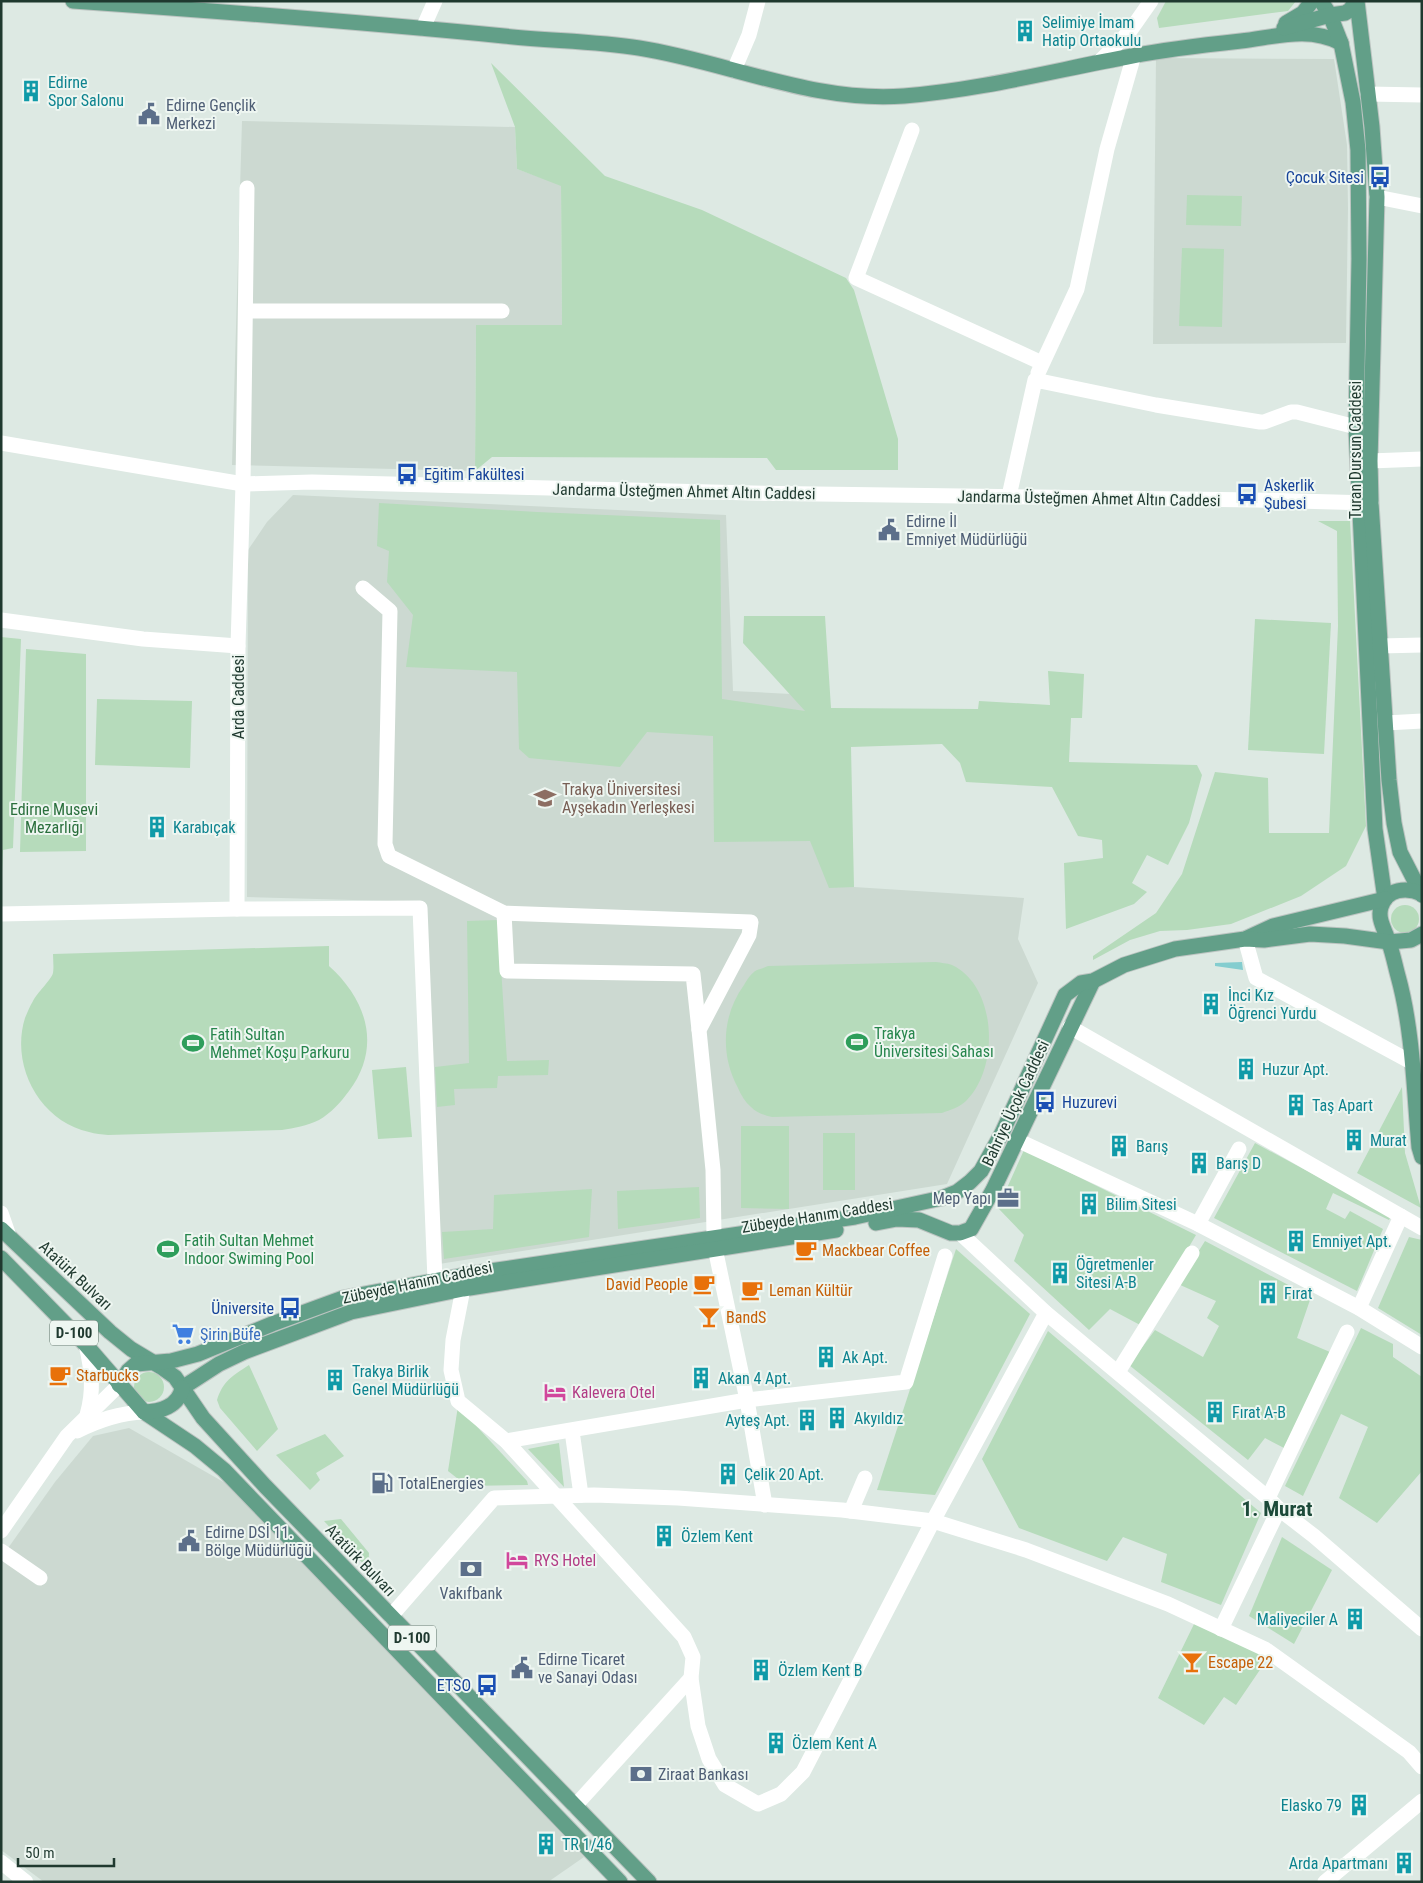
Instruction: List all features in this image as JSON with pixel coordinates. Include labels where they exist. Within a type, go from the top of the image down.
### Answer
[{"type":"main road","points":[[73,1],[423,28],[636,47],[684,57],[774,82],[815,91],[889,97],[921,95],[981,86],[1134,55],[1260,39],[1285,34],[1303,33],[1327,36],[1341,43]]},
{"type":"main road","points":[[1260,39],[1303,12],[1312,1]]},
{"type":"main road","name":"Turan Dursun Caddesi","points":[[1321,1],[1330,15],[1341,43],[1354,102],[1358,150],[1359,259],[1356,428],[1380,646],[1389,780],[1400,852],[1421,895]]},
{"type":"main road","points":[[1273,30],[1330,15],[1345,13],[1354,6],[1356,1]]},
{"type":"main road","name":"Turan Dursun Caddesi","points":[[1356,1],[1368,94],[1377,197],[1370,461],[1364,503],[1375,829],[1385,900],[1381,907],[1380,916],[1406,1004],[1419,1147],[1422,1157]]},
{"type":"main road","name":"Bahriye Üçok Caddesi","points":[[1245,939],[1273,926],[1385,900],[1390,894],[1406,889],[1421,895]]},
{"type":"main road","name":"Bahriye Üçok Caddesi","points":[[942,1198],[957,1192],[981,1171],[1002,1133],[1065,995],[1081,983],[1093,981],[1124,965],[1175,949],[1245,939],[1264,940],[1310,934],[1345,936],[1389,942],[1411,940],[1422,934]]},
{"type":"main road","name":"Bahriye Üçok Caddesi","points":[[960,1233],[972,1228],[993,1190],[1093,981]]},
{"type":"main road","points":[[1002,1133],[1017,1140]]},
{"type":"main road","points":[[936,1227],[936,1213],[942,1198]]},
{"type":"main road","name":"Zübeyde Hanım Caddesi","points":[[182,1388],[219,1364],[244,1352],[351,1312],[463,1289],[855,1217],[942,1198]]},
{"type":"main road","name":"Zübeyde Hanım Caddesi","points":[[152,1362],[171,1361],[198,1354],[343,1298],[435,1280],[715,1243],[801,1236],[897,1219],[919,1220],[951,1233],[960,1233]]},
{"type":"main road","name":"Atatürk Bulvarı","points":[[5,1232],[110,1332],[131,1349],[168,1372],[203,1418],[258,1479],[648,1882]]},
{"type":"main road","name":"D-100","points":[[1,1258],[86,1345],[144,1412],[195,1446],[224,1470],[620,1882]]},
{"type":"main road","points":[[119,1384],[128,1371],[136,1364],[152,1362]]},
{"type":"main road","points":[[144,1412],[164,1410],[175,1401],[182,1388]]},
{"type":"street","points":[[423,28],[435,1]]},
{"type":"street","points":[[734,70],[749,35],[758,1]]},
{"type":"street","points":[[1099,62],[1130,31],[1152,1]]},
{"type":"street","points":[[1008,496],[1036,380],[1042,363],[1077,289],[1107,149],[1134,55]]},
{"type":"street","points":[[1368,94],[1422,95]]},
{"type":"street","points":[[912,130],[856,278],[1042,363]]},
{"type":"street","name":"Arda Caddesi","points":[[237,909],[238,646],[243,484],[247,188]]},
{"type":"street","points":[[1377,197],[1422,206]]},
{"type":"street","points":[[246,311],[502,311]]},
{"type":"street","points":[[1036,380],[1156,405],[1260,422],[1291,412],[1297,412],[1356,428]]},
{"type":"street","name":"Jandarma Üsteğmen Ahmet Altın Caddesi","points":[[1,443],[243,484],[312,482],[752,493],[1364,503]]},
{"type":"street","points":[[1370,461],[1422,459]]},
{"type":"street","points":[[363,588],[390,611],[385,844],[389,856],[504,913],[751,922],[749,935],[699,1030]]},
{"type":"street","points":[[1,620],[143,639],[238,646]]},
{"type":"street","points":[[1380,646],[1422,645]]},
{"type":"street","points":[[1386,723],[1422,721]]},
{"type":"street","points":[[1,914],[237,909],[420,908],[435,1280]]},
{"type":"street","points":[[504,913],[507,971],[693,974],[714,1170],[715,1243],[747,1400],[765,1505]]},
{"type":"street","points":[[1245,939],[1256,978],[1411,1062]]},
{"type":"street","points":[[1070,1027],[1422,1228]]},
{"type":"street","points":[[1017,1140],[1198,1224],[1359,1308],[1422,1347]]},
{"type":"street","points":[[1198,1224],[1239,1149]]},
{"type":"street","points":[[1,1212],[5,1232]]},
{"type":"street","points":[[1359,1308],[1401,1216]]},
{"type":"street","name":"Zübeyde Hanım Caddesi","points":[[960,1233],[1046,1313],[1279,1509],[1314,1536],[1422,1629]]},
{"type":"street","points":[[1118,1372],[1192,1253]]},
{"type":"street","points":[[506,1441],[747,1400],[906,1382],[946,1256]]},
{"type":"street","points":[[463,1289],[453,1340],[451,1370],[458,1401],[506,1441],[684,1637],[693,1657],[691,1678],[698,1726],[709,1759],[725,1785],[758,1804],[781,1794],[802,1772],[933,1521],[1046,1313]]},
{"type":"street","points":[[1268,1498],[1347,1332]]},
{"type":"street","points":[[86,1345],[91,1365],[92,1384],[88,1415]]},
{"type":"street","points":[[1,1531],[67,1436],[119,1384]]},
{"type":"street","points":[[67,1436],[110,1417],[126,1413],[144,1412]]},
{"type":"street","points":[[572,1430],[581,1495]]},
{"type":"street","points":[[851,1511],[865,1478]]},
{"type":"street","points":[[391,1616],[494,1498],[556,1495],[678,1498],[851,1511],[933,1521],[1026,1550],[1168,1604],[1265,1649],[1409,1752],[1422,1767]]},
{"type":"street","points":[[1221,1629],[1279,1509]]},
{"type":"street","points":[[1,1551],[40,1578]]},
{"type":"street","points":[[575,1806],[691,1678]]},
{"type":"street","points":[[1325,1882],[1422,1801]]},
{"type":"street","points":[[1,1862],[26,1882]]},
{"type":"shaded area","points":[[1156,58],[1334,59],[1347,145],[1346,343],[1153,344]]},
{"type":"shaded area","points":[[242,121],[515,127],[517,169],[561,185],[562,325],[476,325],[475,471],[232,465]]},
{"type":"shaded area","name":"Trakya Üniversitesi Ayşekadın Yerleşkesi","points":[[293,495],[726,515],[733,691],[829,696],[854,887],[1024,898],[1018,939],[1038,983],[947,1184],[439,1264],[425,902],[247,897],[248,550],[267,522]]},
{"type":"shaded area","points":[[129,1428],[227,1484],[584,1857],[548,1882],[44,1882],[1,1850],[1,1558],[55,1482],[93,1436]]},
{"type":"green space","points":[[1166,1],[1296,1],[1288,11],[1159,28],[1157,18]]},
{"type":"green space","points":[[491,63],[605,176],[702,210],[846,278],[854,290],[898,439],[898,470],[776,470],[767,458],[492,457],[475,471],[476,325],[562,325],[561,186],[517,169],[515,127]]},
{"type":"green space","points":[[1187,195],[1242,196],[1241,226],[1186,225]]},
{"type":"green space","points":[[1182,248],[1224,249],[1222,327],[1179,326]]},
{"type":"green space","points":[[379,503],[720,520],[722,699],[805,711],[743,643],[744,616],[825,616],[831,708],[978,709],[979,701],[1050,705],[1048,671],[1084,674],[1082,718],[1071,718],[1069,762],[1197,765],[1202,775],[1189,823],[1168,865],[1147,855],[1132,883],[1147,892],[1134,904],[1066,929],[1064,863],[1103,858],[1102,840],[1078,836],[1052,787],[966,782],[960,763],[942,744],[851,747],[854,887],[829,888],[810,841],[714,842],[713,736],[647,732],[620,767],[529,758],[519,749],[517,672],[406,667],[413,615],[387,582],[389,551],[377,546]]},
{"type":"green space","points":[[1318,521],[1350,521],[1366,826],[1346,866],[1301,896],[1231,924],[1187,930],[1160,931],[1130,940],[1093,960],[1093,956],[1156,913],[1182,874],[1215,772],[1268,778],[1269,833],[1329,833],[1338,626],[1337,531]]},
{"type":"green space","points":[[1255,619],[1331,623],[1324,754],[1248,750]]},
{"type":"green space","points":[[1,637],[21,639],[13,848],[3,850],[1,895]]},
{"type":"green space","name":"Edirne Musevi Mezarlığı","points":[[26,649],[86,654],[86,851],[20,852]]},
{"type":"green space","points":[[97,699],[192,701],[190,768],[95,765]]},
{"type":"green space","points":[[1405,905],[1415,909],[1419,919],[1415,929],[1405,933],[1395,929],[1391,919],[1395,909]]},
{"type":"green space","points":[[498,920],[507,1061],[549,1060],[548,1075],[498,1076],[497,1088],[454,1089],[455,1105],[437,1107],[435,1067],[469,1063],[467,921]]},
{"type":"green space","name":"Fatih Sultan Mehmet Koşu Parkuru","points":[[329,946],[329,966],[342,979],[361,1009],[366,1025],[367,1041],[365,1058],[359,1074],[349,1091],[328,1114],[319,1120],[282,1130],[108,1135],[91,1133],[72,1126],[56,1116],[43,1104],[33,1089],[22,1055],[21,1036],[25,1018],[31,1005],[53,973],[53,954]]},
{"type":"green space","name":"Trakya Üniversitesi Sahası","points":[[936,962],[952,965],[967,976],[978,990],[989,1028],[988,1049],[984,1069],[977,1087],[964,1103],[942,1113],[772,1117],[756,1111],[745,1101],[732,1075],[728,1062],[726,1035],[731,1009],[748,979],[755,971],[768,966]]},
{"type":"green space","points":[[406,1067],[412,1137],[378,1139],[372,1070]]},
{"type":"green space","points":[[1402,1087],[1405,1153],[1421,1208],[1357,1173]]},
{"type":"green space","points":[[741,1126],[789,1126],[789,1209],[741,1208]]},
{"type":"green space","points":[[823,1133],[855,1133],[855,1190],[823,1190]]},
{"type":"green space","points":[[1255,1143],[1391,1216],[1389,1220],[1333,1193],[1326,1209],[1345,1219],[1350,1211],[1383,1229],[1357,1291],[1214,1218]]},
{"type":"green space","points":[[1024,1150],[1196,1235],[1142,1326],[1110,1309],[1089,1330],[1014,1261],[1024,1235],[998,1208]]},
{"type":"green space","points":[[699,1187],[700,1218],[618,1229],[617,1191]]},
{"type":"green space","points":[[592,1189],[589,1237],[444,1259],[442,1232],[493,1229],[494,1195]]},
{"type":"green space","points":[[1409,1237],[1422,1240],[1422,1335],[1378,1308]]},
{"type":"green space","points":[[1205,1241],[1311,1297],[1297,1338],[1330,1352],[1284,1448],[1265,1438],[1248,1460],[1129,1365],[1155,1330],[1203,1357],[1219,1326],[1207,1318],[1216,1301],[1178,1284]]},
{"type":"green space","points":[[956,1249],[1030,1314],[935,1495],[877,1490]]},
{"type":"green space","points":[[1361,1328],[1393,1344],[1393,1357],[1422,1377],[1422,1471],[1377,1523],[1339,1498],[1368,1427],[1341,1414],[1303,1496],[1285,1486]]},
{"type":"green space","points":[[1048,1331],[1261,1513],[1221,1605],[1161,1582],[1167,1554],[1123,1537],[1107,1561],[1019,1528],[982,1459]]},
{"type":"green space","points":[[249,1365],[278,1429],[257,1451],[220,1408],[217,1400],[222,1388],[229,1380]]},
{"type":"green space","points":[[149,1372],[160,1376],[164,1387],[160,1398],[149,1402],[138,1398],[134,1387],[138,1376]]},
{"type":"green space","points":[[458,1406],[527,1481],[528,1485],[467,1486],[448,1471]]},
{"type":"green space","points":[[325,1434],[344,1456],[316,1473],[320,1480],[310,1490],[276,1455]]},
{"type":"green space","points":[[559,1443],[564,1487],[528,1449]]},
{"type":"green space","points":[[341,1519],[369,1553],[368,1569],[324,1521]]},
{"type":"green space","points":[[1282,1537],[1332,1570],[1294,1644],[1249,1616]]},
{"type":"green space","points":[[1195,1622],[1268,1658],[1236,1705],[1224,1697],[1204,1725],[1158,1698]]},
{"type":"water","points":[[1242,962],[1243,970],[1215,966],[1215,963]]},
{"type":"place","name":"Selimiye İmam Hatip Ortaokulu","points":[[1025,31]]},
{"type":"place","name":"Edirne Spor Salonu","points":[[31,91]]},
{"type":"place","name":"Edirne Gençlik Merkezi","points":[[149,114]]},
{"type":"place","name":"Çocuk Sitesi","points":[[1380,177]]},
{"type":"place","name":"Eğitim Fakültesi","points":[[407,474]]},
{"type":"place","name":"Askerlik Şubesi","points":[[1247,494]]},
{"type":"place","name":"Edirne İl Emniyet Müdürlüğü","points":[[889,530]]},
{"type":"place","name":"Trakya Üniversitesi Ayşekadın Yerleşkesi","points":[[545,798]]},
{"type":"place","name":"Karabıçak","points":[[157,827]]},
{"type":"place","name":"İnci Kız Öğrenci Yurdu","points":[[1211,1004]]},
{"type":"place","name":"Trakya Üniversitesi Sahası","points":[[857,1042]]},
{"type":"place","name":"Fatih Sultan Mehmet Koşu Parkuru","points":[[193,1043]]},
{"type":"place","name":"Huzur Apt.","points":[[1246,1069]]},
{"type":"place","name":"Huzurevi","points":[[1045,1102]]},
{"type":"place","name":"Taş Apart","points":[[1296,1105]]},
{"type":"place","name":"Murat","points":[[1354,1140]]},
{"type":"place","name":"Barış","points":[[1119,1146]]},
{"type":"place","name":"Barış D","points":[[1199,1163]]},
{"type":"place","name":"Mep Yapı","points":[[1008,1198]]},
{"type":"place","name":"Bilim Sitesi","points":[[1089,1204]]},
{"type":"place","name":"Emniyet Apt.","points":[[1296,1241]]},
{"type":"place","name":"Fatih Sultan Mehmet Indoor Swiming Pool","points":[[168,1249]]},
{"type":"place","name":"Mackbear Coffee","points":[[806,1250]]},
{"type":"place","name":"Öğretmenler Sitesi A-B","points":[[1060,1273]]},
{"type":"place","name":"David People","points":[[704,1284]]},
{"type":"place","name":"Leman Kültür","points":[[752,1290]]},
{"type":"place","name":"Fırat","points":[[1268,1293]]},
{"type":"place","name":"Üniversite","points":[[290,1308]]},
{"type":"place","name":"BandS","points":[[709,1317]]},
{"type":"place","name":"Şirin Büfe","points":[[183,1334]]},
{"type":"place","name":"Ak Apt.","points":[[826,1357]]},
{"type":"place","name":"Starbucks","points":[[60,1375]]},
{"type":"place","name":"Akan 4 Apt.","points":[[701,1378]]},
{"type":"place","name":"Trakya Birlik Genel Müdürlüğü","points":[[335,1380]]},
{"type":"place","name":"Kalevera Otel","points":[[555,1392]]},
{"type":"place","name":"Fırat A-B","points":[[1215,1412]]},
{"type":"place","name":"Akyıldız","points":[[837,1418]]},
{"type":"place","name":"Ayteş Apt.","points":[[807,1420]]},
{"type":"place","name":"Çelik 20 Apt.","points":[[728,1474]]},
{"type":"place","name":"TotalEnergies","points":[[382,1483]]},
{"type":"place","name":"Özlem Kent","points":[[664,1536]]},
{"type":"place","name":"Edirne DSİ 11. Bölge Müdürlüğü","points":[[189,1541]]},
{"type":"place","name":"RYS Hotel","points":[[517,1560]]},
{"type":"place","name":"Vakıfbank","points":[[471,1569]]},
{"type":"place","name":"Maliyeciler A","points":[[1355,1619]]},
{"type":"place","name":"Escape 22","points":[[1192,1662]]},
{"type":"place","name":"Edirne Ticaret ve Sanayi Odası","points":[[522,1668]]},
{"type":"place","name":"Özlem Kent B","points":[[761,1670]]},
{"type":"place","name":"ETSO","points":[[487,1685]]},
{"type":"place","name":"Özlem Kent A","points":[[776,1743]]},
{"type":"place","name":"Ziraat Bankası","points":[[641,1774]]},
{"type":"place","name":"Elasko 79","points":[[1359,1805]]},
{"type":"place","name":"TR 1/46","points":[[546,1844]]},
{"type":"place","name":"Arda Apartmanı","points":[[1404,1863]]},
{"type":"district","name":"1. Murat","points":[[1277,1509]]}]
